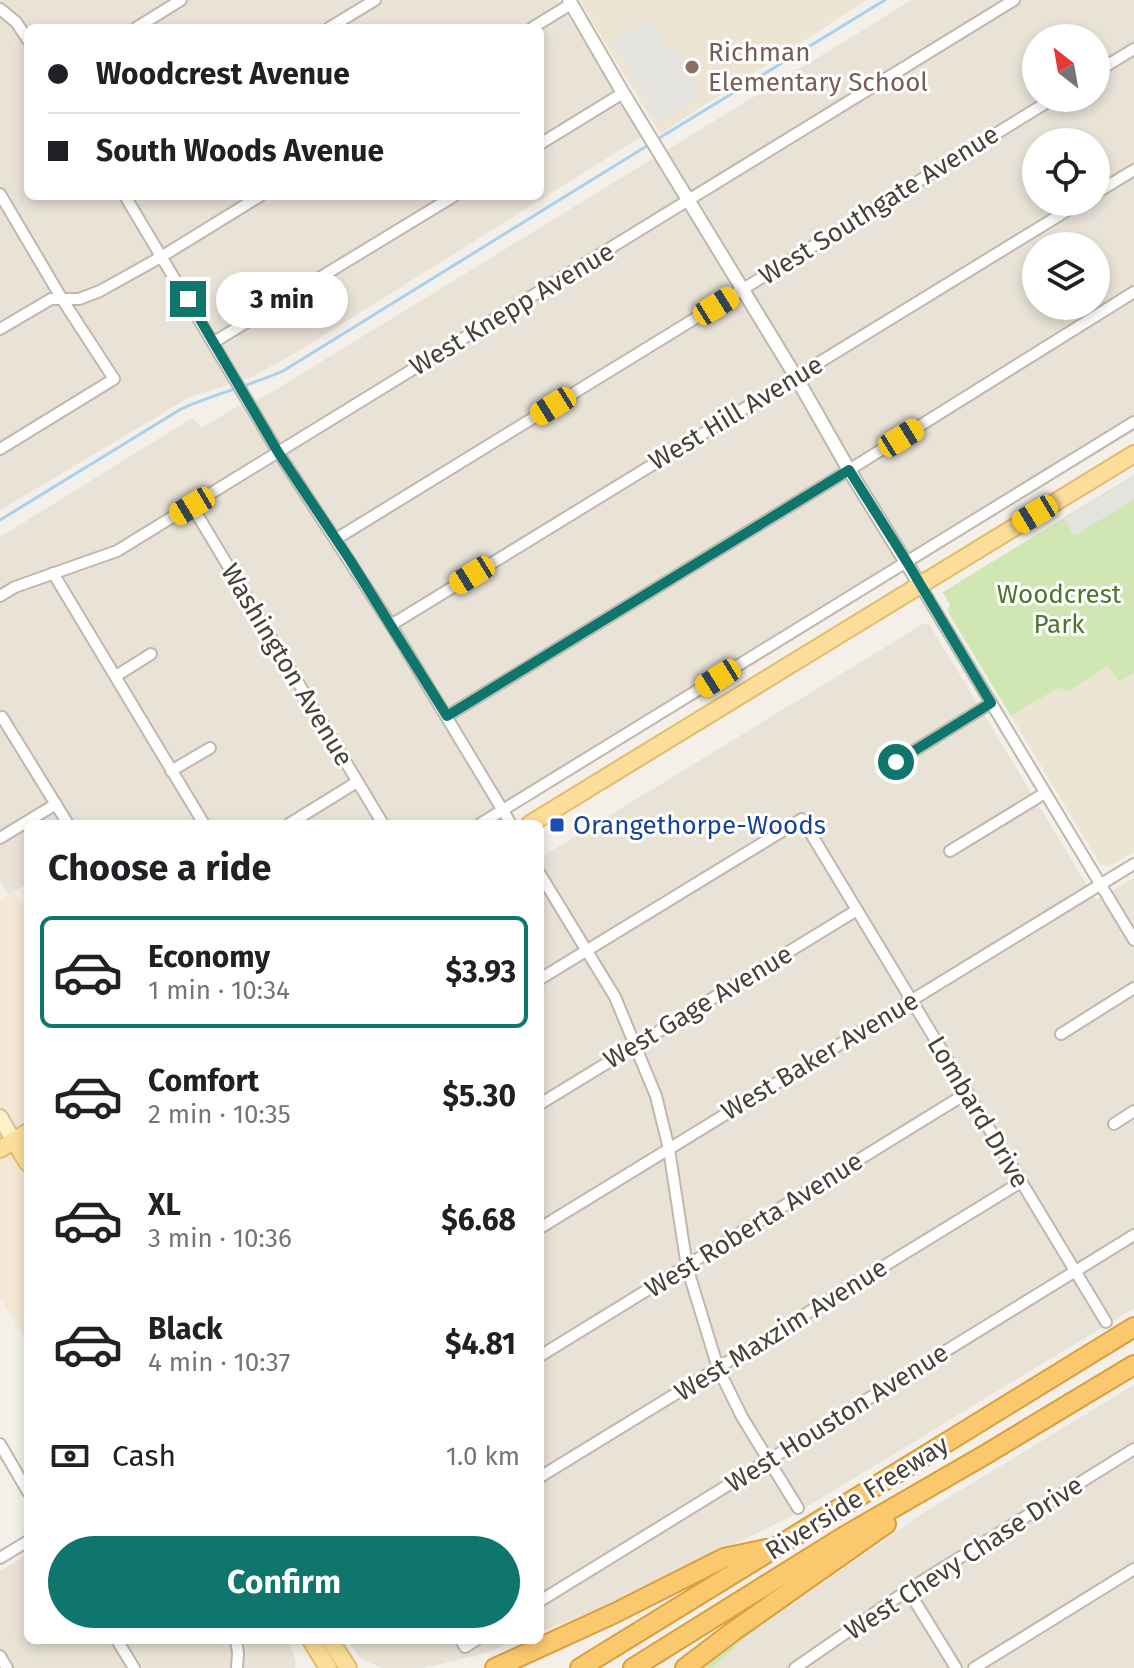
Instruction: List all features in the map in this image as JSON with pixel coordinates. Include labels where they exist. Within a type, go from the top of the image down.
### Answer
[{"type":"highway","name":"Riverside Freeway","points":[[580,1668],[1134,1327]]},
{"type":"highway","name":"Riverside Freeway","points":[[633,1668],[843,1537],[1134,1365]]},
{"type":"highway","points":[[685,1668],[983,1456]]},
{"type":"highway","points":[[495,1668],[724,1558],[780,1546]]},
{"type":"main road","points":[[537,820],[1134,454]]},
{"type":"main road","points":[[0,1117],[14,1141]]},
{"type":"main road","points":[[313,1644],[328,1668]]},
{"type":"main road","points":[[333,1644],[348,1668]]},
{"type":"street","points":[[142,24],[181,0]]},
{"type":"street","points":[[336,24],[375,0]]},
{"type":"street","name":"West Knepp Avenue","points":[[0,596],[15,587],[117,551],[1014,0]]},
{"type":"street","points":[[538,24],[570,2],[1134,940]]},
{"type":"street","points":[[0,9],[16,22],[24,34]]},
{"type":"street","points":[[1110,64],[1134,49]]},
{"type":"street","points":[[544,142],[623,93]]},
{"type":"street","name":"West Southgate Avenue","points":[[336,539],[1031,112]]},
{"type":"street","points":[[1110,185],[1134,170]]},
{"type":"street","points":[[0,194],[114,379],[0,449]]},
{"type":"street","points":[[127,200],[278,452],[391,625],[509,820]]},
{"type":"street","points":[[0,329],[51,299],[79,299],[100,291],[254,200]]},
{"type":"street","points":[[214,342],[447,200]]},
{"type":"street","name":"West Hill Avenue","points":[[391,625],[1058,216]]},
{"type":"street","points":[[447,716],[1134,293]]},
{"type":"street","points":[[487,820],[1134,422]]},
{"type":"street","name":"Washington Avenue","points":[[192,506],[381,820]]},
{"type":"street","points":[[53,573],[202,820]]},
{"type":"street","points":[[116,676],[151,654]]},
{"type":"street","points":[[896,762],[991,703]]},
{"type":"street","points":[[1,717],[66,820]]},
{"type":"street","points":[[171,771],[210,748]]},
{"type":"street","points":[[295,820],[357,782]]},
{"type":"street","points":[[950,851],[1045,793]]},
{"type":"street","points":[[30,820],[56,804]]},
{"type":"street","name":"Lombard Drive","points":[[587,951],[802,819],[1106,1322]]},
{"type":"street","points":[[0,838],[24,823]]},
{"type":"street","name":"West Baker Avenue","points":[[544,1226],[1134,864]]},
{"type":"street","points":[[544,881],[615,997],[656,1096],[669,1149],[687,1267],[718,1368],[742,1417],[798,1508]]},
{"type":"street","name":"West Gage Avenue","points":[[544,1102],[857,910]]},
{"type":"street","points":[[544,977],[587,951]]},
{"type":"street","points":[[1061,1034],[1134,988]]},
{"type":"street","name":"West Roberta Avenue","points":[[544,1354],[967,1093]]},
{"type":"street","points":[[1114,1124],[1134,1111]]},
{"type":"street","name":"West Maxzim Avenue","points":[[544,1475],[1021,1182]]},
{"type":"street","name":"West Houston Avenue","points":[[544,1599],[1134,1235]]},
{"type":"street","points":[[0,1444],[24,1485]]},
{"type":"street","name":"West Chevy Chase Drive","points":[[795,1668],[908,1590],[1134,1449]]},
{"type":"street","points":[[0,1558],[24,1543]]},
{"type":"street","points":[[974,1668],[1134,1569]]},
{"type":"street","points":[[908,1590],[956,1668]]},
{"type":"street","points":[[119,1644],[134,1668]]},
{"type":"street","points":[[237,1644],[237,1668]]},
{"type":"street","points":[[0,1656],[7,1668]]},
{"type":"shaded area","points":[[0,0],[558,0],[642,136],[544,197],[544,24],[24,24],[24,200],[540,200],[299,351],[254,376],[188,398],[0,510]]},
{"type":"shaded area","name":"Richman Elementary School","points":[[579,0],[867,0],[660,134]]},
{"type":"shaded area","points":[[912,0],[1134,0],[1134,431],[497,820],[24,820],[24,886],[9,895],[0,881],[0,537],[192,418],[202,428],[238,406],[262,398]]},
{"type":"shaded area","points":[[650,19],[668,49],[675,48],[701,94],[656,123],[646,106],[650,102],[618,48],[613,51],[609,44]]},
{"type":"shaded area","points":[[1134,476],[1134,499],[1074,536],[1064,519]]},
{"type":"shaded area","points":[[923,624],[929,624],[1096,900],[1134,878],[1134,1308],[790,1517],[615,1603],[544,1630],[544,856]]},
{"type":"shaded area","points":[[1109,666],[1119,682],[1134,673],[1134,852],[1111,866],[1105,866],[1100,864],[1011,716],[1058,688],[1069,690]]},
{"type":"shaded area","points":[[14,892],[24,908],[24,1337],[0,1298],[0,901]]},
{"type":"shaded area","points":[[1134,1385],[1134,1668],[713,1668],[745,1638],[926,1511]]},
{"type":"shaded area","points":[[24,1556],[24,1644],[290,1644],[295,1668],[0,1668],[0,1571]]},
{"type":"shaded area","points":[[350,1644],[508,1644],[479,1655],[423,1668],[382,1668],[361,1659]]},
{"type":"green space","name":"Woodcrest Park","points":[[1134,475],[1134,673],[1119,682],[1108,666],[1069,691],[1058,688],[1011,716],[949,614],[950,605],[943,592]]},
{"type":"green space","points":[[786,1605],[791,1605],[745,1638],[713,1668],[704,1668],[732,1643]]},
{"type":"sand","points":[[884,1536],[791,1605],[786,1605]]},
{"type":"waterway","points":[[656,140],[885,0]]},
{"type":"waterway","points":[[0,520],[181,409],[283,371],[650,144]]},
{"type":"place","name":"Richman Elementary School","points":[[692,67]]},
{"type":"place","name":"Orangethorpe-Woods","points":[[557,825]]},
{"type":"route","points":[[188,299],[278,452],[350,560],[447,716],[849,470],[991,703],[896,762]]}]
